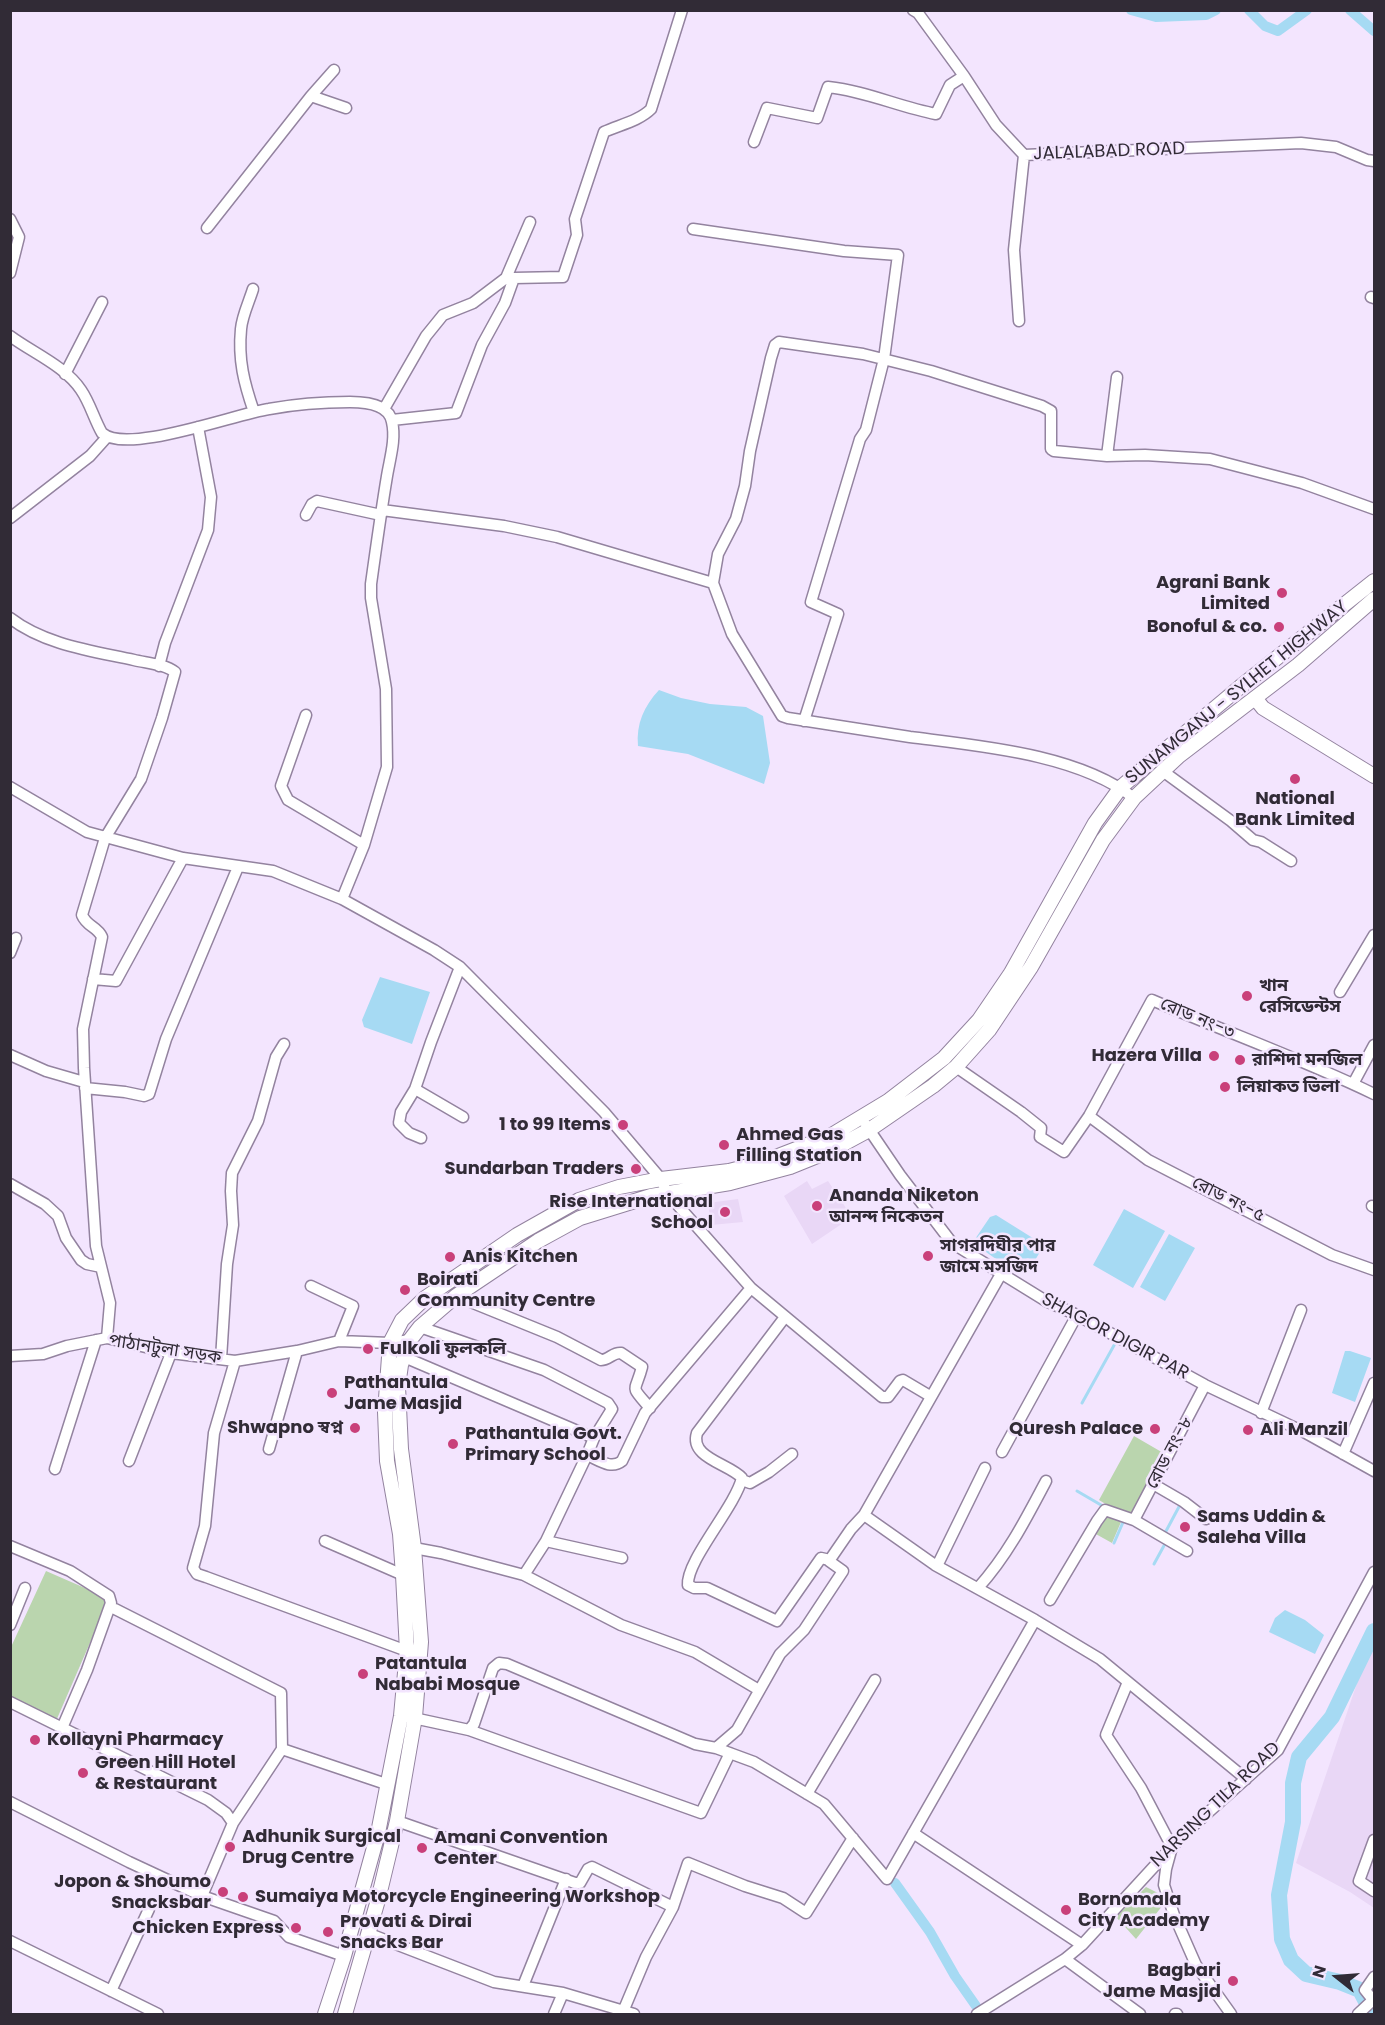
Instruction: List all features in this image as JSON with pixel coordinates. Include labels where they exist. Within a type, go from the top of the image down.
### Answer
[{"type":"main road","name":"SUNAMGANJ - SYLHET HIGHWAY","points":[[345,2014],[397,1821],[408,1716],[421,1642],[414,1548],[387,1461],[385,1412],[390,1343],[402,1320],[425,1298],[517,1235],[579,1200],[619,1187],[729,1171],[760,1163],[830,1136],[888,1101],[944,1058],[979,1020],[1011,973],[1095,823],[1121,787],[1240,687],[1374,581]]},
{"type":"main road","name":"SUNAMGANJ - SYLHET HIGHWAY","points":[[325,2014],[366,1878],[408,1716],[403,1575],[404,1516],[398,1386],[410,1340],[420,1327],[456,1296],[538,1241],[580,1218],[618,1205],[666,1193],[730,1183],[790,1167],[832,1150],[869,1130],[956,1067],[989,1030],[1031,967],[1103,840],[1134,798],[1179,756],[1298,665],[1374,599]]},
{"type":"main road","points":[[1255,698],[1271,705],[1374,768]]},
{"type":"main road","points":[[1255,698],[1263,708],[1374,776]]},
{"type":"main road","points":[[366,1878],[382,1883]]},
{"type":"street","points":[[384,409],[426,336],[443,315],[483,297],[510,278],[563,277],[578,235],[575,219],[604,132],[626,124],[651,109],[682,10]]},
{"type":"street","name":"JALALABAD ROAD","points":[[913,10],[918,13],[964,76],[996,125],[1024,155],[1300,143],[1336,147],[1367,160],[1374,160]]},
{"type":"street","points":[[207,228],[334,70]]},
{"type":"street","points":[[754,142],[767,108],[817,118],[828,87],[850,89],[936,114],[950,85],[964,76]]},
{"type":"street","points":[[311,96],[346,108]]},
{"type":"street","points":[[1019,321],[1014,250],[1024,155]]},
{"type":"street","points":[[10,219],[19,237],[10,273]]},
{"type":"street","points":[[392,420],[456,413],[482,345],[505,303],[510,278],[530,222]]},
{"type":"street","points":[[693,229],[833,249],[898,255],[884,359],[866,430],[860,439],[811,602],[838,614],[804,721]]},
{"type":"street","points":[[10,247],[19,237]]},
{"type":"street","points":[[253,289],[241,328],[240,361],[242,378],[254,412]]},
{"type":"street","points":[[65,374],[102,302]]},
{"type":"street","points":[[10,336],[65,374],[82,392],[99,429],[107,437],[130,441],[198,427],[254,412],[319,402],[357,402],[384,409],[392,420],[392,448],[381,513],[371,598],[386,689],[387,767],[364,845],[342,899]]},
{"type":"street","points":[[1134,798],[1121,787],[1084,770],[1029,755],[782,716],[732,634],[713,583],[718,554],[736,519],[745,486],[750,451],[776,345],[779,342],[863,354],[931,371],[1042,406],[1051,411],[1051,449],[1107,456],[1145,454],[1210,459],[1302,483],[1374,509]]},
{"type":"street","points":[[1107,456],[1117,377]]},
{"type":"street","points":[[159,666],[165,643],[208,530],[211,497],[198,427]]},
{"type":"street","points":[[10,518],[90,456],[107,437]]},
{"type":"street","points":[[306,515],[312,504],[317,501],[381,513],[504,526],[547,535],[713,583]]},
{"type":"street","points":[[10,618],[21,626],[51,640],[81,649],[173,669],[175,672],[141,779],[105,838],[82,915],[86,923],[99,930],[102,937],[83,1029],[84,1085],[96,1246],[110,1303],[102,1339],[55,1468]]},
{"type":"street","points":[[1240,687],[1255,698]]},
{"type":"street","points":[[306,716],[281,786],[288,800],[364,845]]},
{"type":"street","points":[[1164,772],[1253,840],[1261,842],[1291,861]]},
{"type":"street","points":[[10,787],[87,832],[105,838],[183,858],[273,872],[342,899],[434,950],[460,968],[604,1112],[662,1179],[666,1193],[751,1288],[882,1397],[888,1397],[901,1380],[930,1396]]},
{"type":"street","points":[[93,979],[117,981],[183,858]]},
{"type":"street","points":[[10,1055],[84,1085],[144,1096],[149,1094],[166,1039],[238,867]]},
{"type":"street","points":[[1340,992],[1374,935]]},
{"type":"street","points":[[10,953],[16,938]]},
{"type":"street","points":[[421,1138],[409,1133],[399,1123],[401,1112],[415,1089],[460,968]]},
{"type":"street","name":"রোড নং-৩","points":[[1089,1116],[1152,1000],[1310,1064],[1374,1094]]},
{"type":"street","points":[[221,1359],[227,1264],[233,1225],[232,1173],[258,1121],[276,1057],[284,1044]]},
{"type":"street","points":[[1353,1084],[1374,1045]]},
{"type":"street","points":[[956,1067],[1041,1128],[1040,1137],[1061,1152],[1066,1151],[1089,1116]]},
{"type":"street","points":[[415,1089],[463,1118]]},
{"type":"street","name":"রোড নং-৫","points":[[1089,1116],[1148,1160],[1332,1255],[1374,1270]]},
{"type":"street","name":"SHAGOR DIGIR PAR","points":[[862,1117],[900,1175],[952,1243],[1046,1301],[1077,1315],[1205,1385],[1304,1432],[1343,1454],[1373,1466]]},
{"type":"street","points":[[10,1184],[45,1204],[58,1216],[66,1238],[81,1260],[101,1267]]},
{"type":"street","points":[[830,1560],[851,1529],[864,1515],[1001,1274]]},
{"type":"street","points":[[311,1286],[353,1306],[339,1341]]},
{"type":"street","points":[[587,1455],[612,1466],[622,1461],[650,1407],[751,1288]]},
{"type":"street","points":[[456,1296],[557,1338],[601,1360],[617,1352],[621,1353],[642,1367],[634,1386],[650,1407]]},
{"type":"street","points":[[1261,1413],[1301,1310]]},
{"type":"street","points":[[1002,1452],[1077,1315]]},
{"type":"street","points":[[785,1317],[721,1400],[695,1439],[698,1450],[750,1483],[792,1454]]},
{"type":"street","points":[[420,1327],[544,1370],[608,1403],[612,1409],[594,1438],[546,1541],[524,1575]]},
{"type":"street","name":"পাঠানটুলা সড়ক","points":[[10,1356],[43,1354],[102,1339],[171,1353],[235,1361],[297,1351],[339,1341],[390,1343],[410,1340]]},
{"type":"street","points":[[269,1449],[297,1351]]},
{"type":"street","points":[[129,1461],[171,1353]]},
{"type":"street","points":[[404,1357],[594,1438]]},
{"type":"street","points":[[235,1361],[214,1433],[205,1526],[193,1568],[197,1574],[206,1578],[407,1650]]},
{"type":"street","points":[[1343,1454],[1374,1383]]},
{"type":"street","name":"রোড নং-৮","points":[[1134,1520],[1205,1385]]},
{"type":"street","points":[[937,1566],[985,1468]]},
{"type":"street","points":[[716,1748],[737,1730],[780,1654],[804,1630],[843,1570],[830,1560],[820,1558],[777,1621],[707,1588],[694,1588],[688,1585],[700,1553],[727,1510],[742,1480]]},
{"type":"street","points":[[978,1588],[995,1570],[1020,1533],[1046,1481]]},
{"type":"street","points":[[1153,1484],[1184,1502],[1206,1519]]},
{"type":"street","points":[[1050,1600],[1105,1510],[1134,1520],[1187,1551]]},
{"type":"street","points":[[864,1515],[937,1566],[1100,1659],[1246,1779]]},
{"type":"street","points":[[325,1541],[403,1575]]},
{"type":"street","points":[[546,1541],[622,1558]]},
{"type":"street","points":[[10,1546],[70,1571],[109,1596],[111,1603],[87,1670],[62,1728]]},
{"type":"street","points":[[414,1548],[524,1575],[621,1625],[695,1652],[759,1690]]},
{"type":"street","name":"NARSING TILA ROAD","points":[[977,2014],[1065,1959],[1082,1945],[1172,1847],[1278,1750],[1374,1572]]},
{"type":"street","points":[[10,1625],[25,1588]]},
{"type":"street","points":[[115,1609],[281,1693],[282,1749],[233,1823],[202,1896]]},
{"type":"street","points":[[470,1730],[494,1668],[499,1663],[507,1664],[694,1744],[716,1748],[754,1762],[824,1804],[887,1879],[1035,1620]]},
{"type":"street","points":[[807,1794],[875,1680]]},
{"type":"street","points":[[1128,1682],[1106,1735],[1141,1788],[1172,1847],[1164,1884]]},
{"type":"street","points":[[10,1702],[207,1800],[225,1813],[233,1823]]},
{"type":"street","points":[[408,1716],[470,1730],[701,1814],[730,1753]]},
{"type":"street","points":[[282,1749],[389,1785]]},
{"type":"street","points":[[10,1802],[202,1896],[274,1921],[289,1937],[344,1956]]},
{"type":"street","points":[[397,1821],[580,1883],[588,1869],[592,1867],[673,1907]]},
{"type":"street","points":[[913,1833],[1082,1945]]},
{"type":"street","points":[[367,1933],[494,1982],[563,1993],[626,2013],[646,1957],[673,1907],[688,1863],[745,1887],[783,1898],[806,1913],[853,1838]]},
{"type":"street","points":[[1374,1840],[1359,1881],[1374,1891]]},
{"type":"street","points":[[1141,1879],[1154,1877],[1160,1879],[1164,1884],[1177,1925],[1196,1965],[1230,2014]]},
{"type":"street","points":[[523,1986],[566,1879]]},
{"type":"street","points":[[111,1991],[149,1909]]},
{"type":"street","points":[[10,1941],[158,2014]]},
{"type":"street","points":[[1065,1959],[1140,2014]]},
{"type":"street","points":[[1361,2012],[1374,2000],[1365,1990],[1374,1977]]},
{"type":"street","points":[[554,2014],[563,1993]]},
{"type":"shaded area","name":"Ananda Niketon আনন্দ নিকেতন","points":[[807,1181],[812,1189],[828,1181],[852,1217],[812,1244],[784,1196]]},
{"type":"shaded area","name":"Rise International School","points":[[738,1199],[743,1222],[711,1225],[708,1203]]},
{"type":"shaded area","points":[[1374,1633],[1374,1908],[1350,1892],[1296,1863]]},
{"type":"green space","points":[[1134,1436],[1165,1454],[1137,1510],[1131,1513],[1117,1511],[1099,1500]]},
{"type":"green space","points":[[1105,1513],[1121,1522],[1112,1543],[1094,1533]]},
{"type":"green space","points":[[46,1571],[101,1595],[106,1600],[106,1606],[56,1721],[11,1696],[11,1647]]},
{"type":"green space","points":[[1146,1887],[1160,1894],[1163,1905],[1136,1939],[1116,1917]]},
{"type":"water","points":[[659,690],[681,698],[710,704],[746,707],[763,716],[770,763],[764,784],[688,754],[638,746],[638,730],[642,716],[649,702]]},
{"type":"water","points":[[380,977],[430,992],[412,1044],[364,1027],[362,1020]]},
{"type":"water","points":[[1124,1209],[1165,1231],[1133,1288],[1093,1265]]},
{"type":"water","points":[[996,1215],[1044,1245],[1027,1274],[1005,1265],[973,1242],[990,1217]]},
{"type":"water","points":[[1169,1234],[1195,1248],[1165,1301],[1140,1287]]},
{"type":"water","points":[[1345,1351],[1371,1358],[1355,1402],[1332,1393]]},
{"type":"water","points":[[1285,1610],[1305,1620],[1324,1635],[1315,1654],[1269,1632],[1275,1618]]},
{"type":"waterway","points":[[1131,10],[1156,17],[1206,15],[1216,10]]},
{"type":"waterway","points":[[1249,10],[1265,26],[1278,31],[1307,10]]},
{"type":"waterway","points":[[1350,10],[1374,31]]},
{"type":"waterway","points":[[1082,1403],[1117,1340]]},
{"type":"waterway","points":[[1077,1491],[1101,1505]]},
{"type":"waterway","points":[[1165,1533],[1181,1503]]},
{"type":"waterway","points":[[1114,1543],[1124,1520]]},
{"type":"waterway","points":[[1154,1564],[1166,1542]]},
{"type":"waterway","points":[[1367,2014],[1370,2009],[1360,1990],[1340,1982],[1306,1974],[1291,1960],[1282,1939],[1279,1895],[1293,1822],[1293,1783],[1299,1757],[1332,1717],[1374,1631]]},
{"type":"waterway","points":[[895,1883],[930,1932],[955,1976],[976,2006]]},
{"type":"place","name":"Agrani Bank Limited","points":[[1282,593]]},
{"type":"place","name":"Bonoful & co.","points":[[1279,627]]},
{"type":"place","name":"National Bank Limited","points":[[1295,779]]},
{"type":"place","name":"খান রেসিডেন্টস","points":[[1247,996]]},
{"type":"place","name":"Hazera Villa","points":[[1214,1056]]},
{"type":"place","name":"রাশিদা মনজিল","points":[[1240,1060]]},
{"type":"place","name":"লিয়াকত ভিলা","points":[[1225,1087]]},
{"type":"place","name":"1 to 99 Items","points":[[623,1125]]},
{"type":"place","name":"Ahmed Gas Filling Station","points":[[724,1145]]},
{"type":"place","name":"Sundarban Traders","points":[[636,1169]]},
{"type":"place","name":"Ananda Niketon আনন্দ নিকেতন","points":[[817,1206]]},
{"type":"place","name":"Rise International School","points":[[725,1212]]},
{"type":"place","name":"সাগরদিঘীর পার জামে মসজিদ","points":[[928,1256]]},
{"type":"place","name":"Anis Kitchen","points":[[450,1257]]},
{"type":"place","name":"Boirati Community Centre","points":[[405,1290]]},
{"type":"place","name":"Fulkoli ফুলকলি","points":[[368,1349]]},
{"type":"place","name":"Pathantula Jame Masjid","points":[[332,1393]]},
{"type":"place","name":"Shwapno স্বপ্ন","points":[[355,1428]]},
{"type":"place","name":"Quresh Palace","points":[[1155,1429]]},
{"type":"place","name":"Ali Manzil","points":[[1248,1430]]},
{"type":"place","name":"Pathantula Govt. Primary School","points":[[453,1444]]},
{"type":"place","name":"Sams Uddin & Saleha Villa","points":[[1185,1527]]},
{"type":"place","name":"Patantula Nababi Mosque","points":[[363,1674]]},
{"type":"place","name":"Kollayni Pharmacy","points":[[35,1740]]},
{"type":"place","name":"Green Hill Hotel & Restaurant","points":[[83,1773]]},
{"type":"place","name":"Adhunik Surgical Drug Centre","points":[[230,1847]]},
{"type":"place","name":"Amani Convention Center","points":[[422,1848]]},
{"type":"place","name":"Jopon & Shoumo Snacksbar","points":[[223,1892]]},
{"type":"place","name":"Sumaiya Motorcycle Engineering Workshop","points":[[243,1897]]},
{"type":"place","name":"Bornomala City Academy","points":[[1066,1910]]},
{"type":"place","name":"Chicken Express","points":[[296,1928]]},
{"type":"place","name":"Provati & Dirai Snacks Bar","points":[[328,1932]]},
{"type":"place","name":"Bagbari Jame Masjid","points":[[1233,1981]]}]
